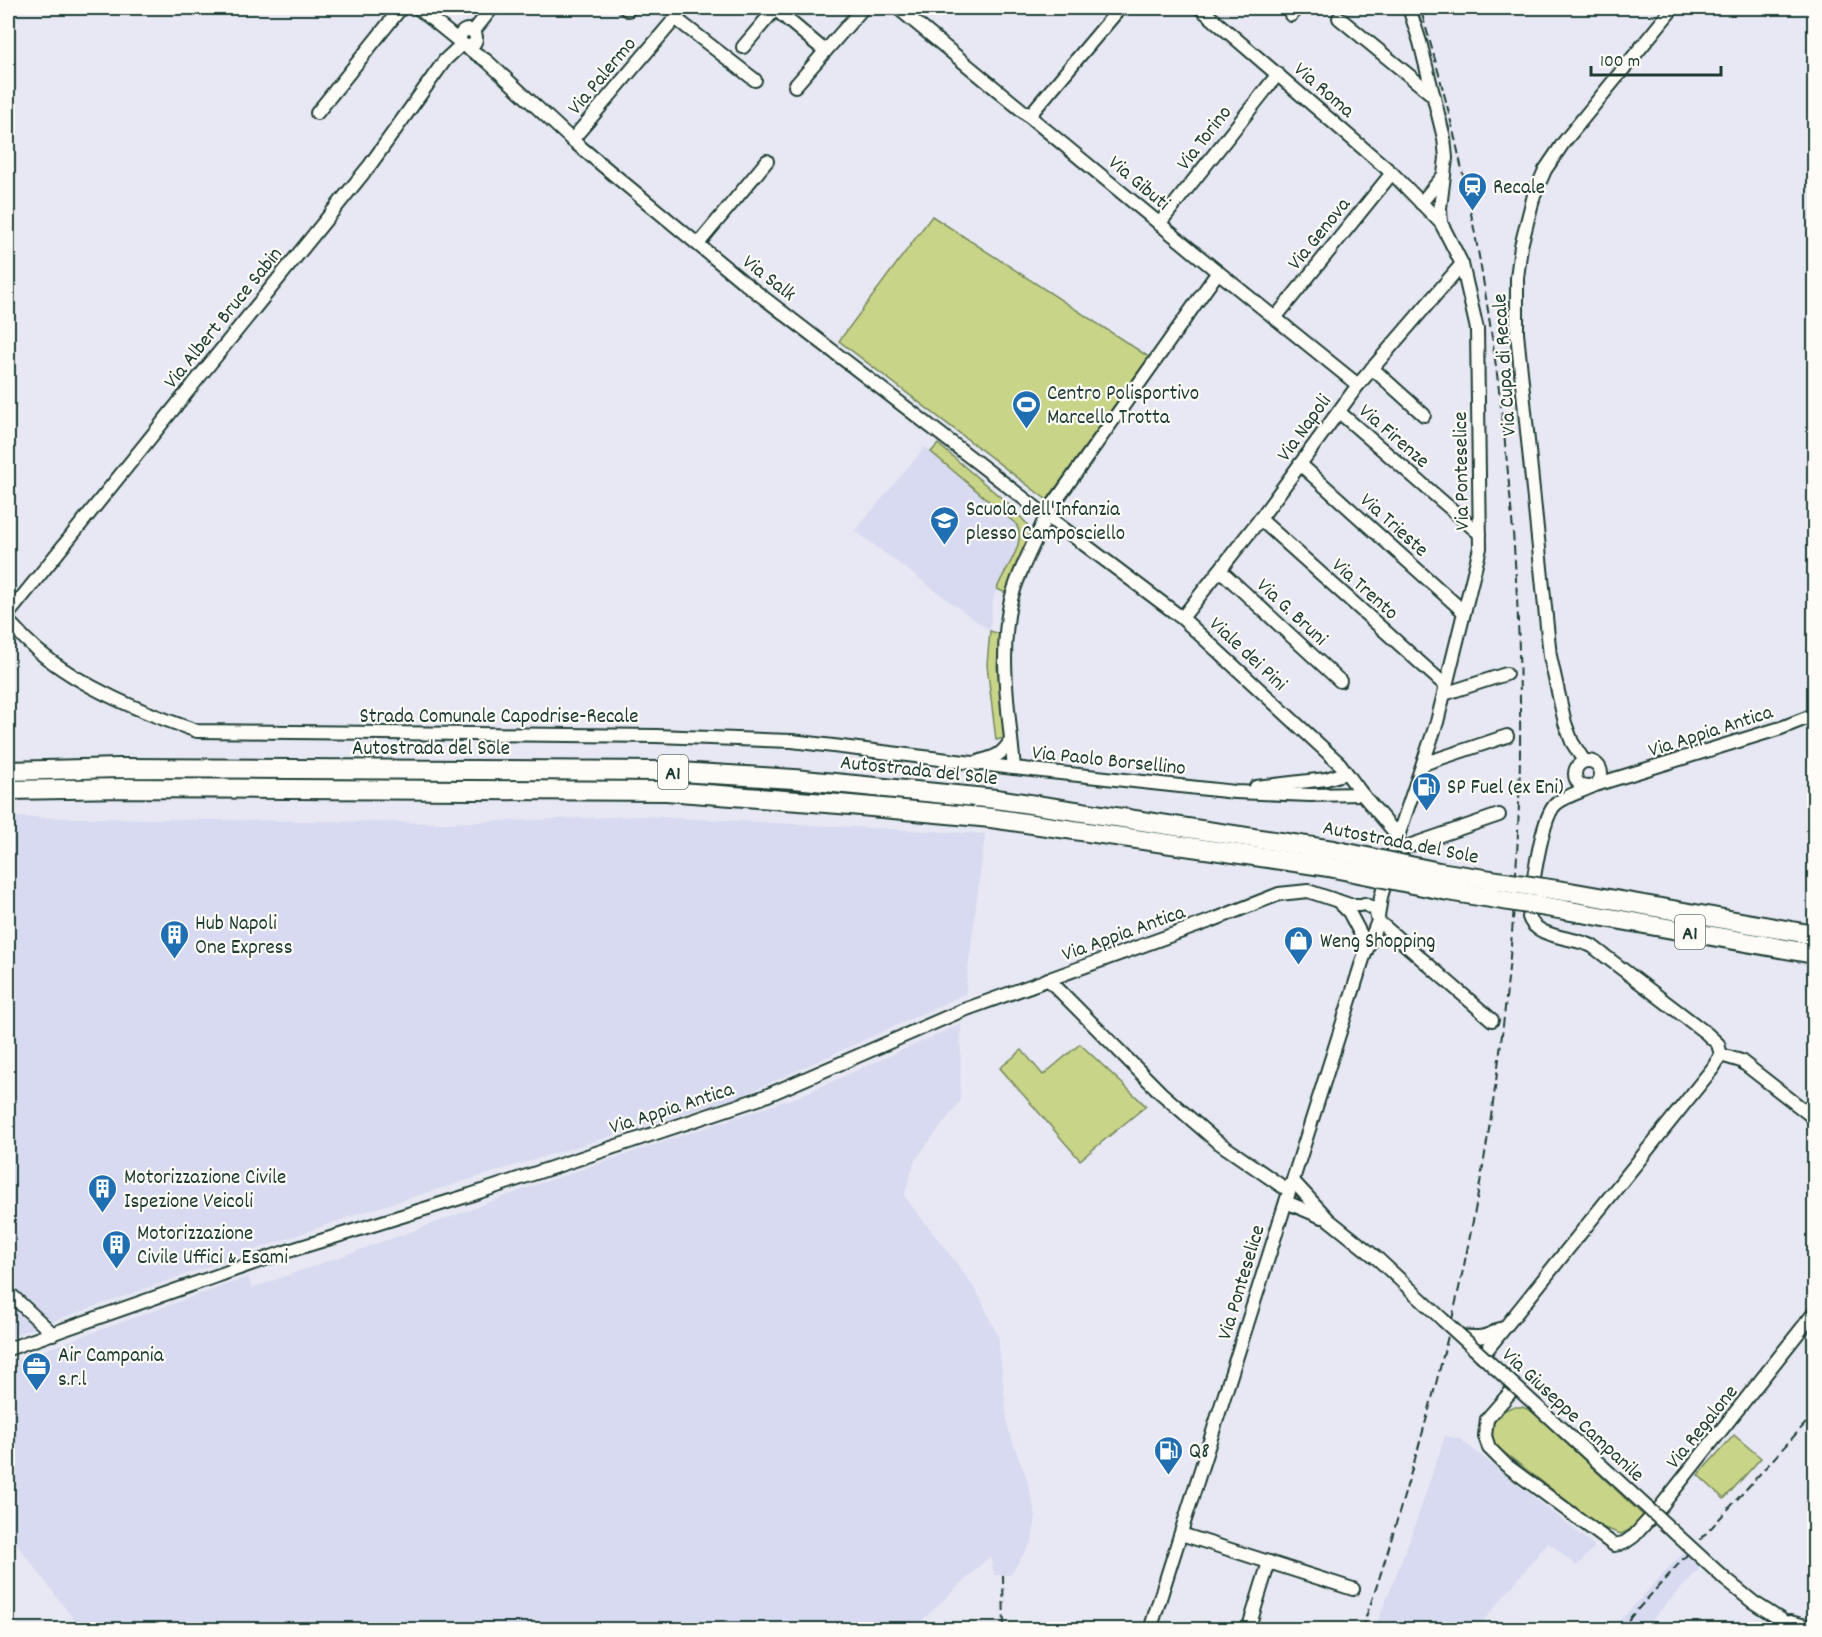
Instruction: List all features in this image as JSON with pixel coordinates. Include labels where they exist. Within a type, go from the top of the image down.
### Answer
[{"type":"highway","name":"Autostrada del Sole","points":[[8,771],[132,768],[673,772],[794,779],[996,799],[1331,858],[1448,891],[1568,901],[1815,934]]},
{"type":"highway","name":"Autostrada del Sole","points":[[8,790],[125,788],[666,792],[839,804],[991,818],[1331,858]]},
{"type":"highway","name":"Autostrada del Sole","points":[[1568,901],[1815,954]]},
{"type":"street","points":[[317,113],[401,8]]},
{"type":"street","name":"Via Salk","points":[[418,8],[443,27],[467,39],[487,61],[572,140],[742,281],[1046,516]]},
{"type":"street","name":"Via Albert Bruce Sabin","points":[[9,611],[370,165],[445,60],[467,39],[492,8]]},
{"type":"street","name":"Via Palermo","points":[[572,140],[684,8]]},
{"type":"street","points":[[743,47],[775,8],[825,51]]},
{"type":"street","points":[[795,86],[863,8]]},
{"type":"street","name":"Via Gibuti","points":[[898,8],[1358,385]]},
{"type":"street","points":[[1029,116],[1120,8]]},
{"type":"street","name":"Via Roma","points":[[1200,8],[1392,173],[1442,223]]},
{"type":"street","name":"Via Ponteselice","points":[[1150,1629],[1286,1202],[1288,1184],[1377,921],[1382,893],[1398,836],[1437,722],[1480,548],[1477,329],[1462,264],[1442,223],[1440,208],[1444,174],[1444,138],[1409,8]]},
{"type":"street","name":"Via Cupa di Recale","points":[[1584,761],[1572,742],[1565,723],[1550,656],[1517,333],[1517,278],[1521,246],[1534,195],[1545,170],[1564,142],[1673,8]]},
{"type":"street","points":[[675,18],[755,81]]},
{"type":"street","points":[[1339,18],[1434,96]]},
{"type":"street","name":"Via Torino","points":[[1160,224],[1278,74]]},
{"type":"street","points":[[698,244],[766,161]]},
{"type":"street","name":"Via Genova","points":[[1275,318],[1392,173]]},
{"type":"street","points":[[1421,203],[1444,174]]},
{"type":"street","name":"Via Napoli","points":[[1182,618],[1260,519],[1358,385],[1462,264]]},
{"type":"street","name":"Via Paolo Borsellino","points":[[1218,272],[1046,516],[1015,588],[1006,629],[1004,662],[1014,768],[1235,792],[1310,795],[1362,794]]},
{"type":"street","points":[[1372,368],[1424,415]]},
{"type":"street","name":"Via Firenze","points":[[1339,412],[1480,534]]},
{"type":"street","name":"Via Trieste","points":[[1300,464],[1464,612]]},
{"type":"street","name":"Viale dei Pini","points":[[1046,516],[1182,618],[1331,756],[1398,836]]},
{"type":"street","name":"Via Trento","points":[[1260,519],[1445,690]]},
{"type":"street","name":"Via G. Bruni","points":[[1220,570],[1340,681]]},
{"type":"street","name":"Strada Comunale Capodrise-Recale","points":[[9,611],[14,620],[10,627],[78,678],[147,714],[197,731],[656,736],[792,741],[1014,768]]},
{"type":"street","points":[[1445,690],[1506,674]]},
{"type":"street","name":"Via Appia Antica","points":[[1567,798],[1593,786],[1815,715]]},
{"type":"street","points":[[1423,764],[1507,736]]},
{"type":"street","points":[[975,763],[995,758],[1004,752],[1011,738]]},
{"type":"street","points":[[1534,877],[1539,847],[1549,813],[1557,802],[1567,798],[1573,790],[1577,766],[1584,761],[1593,761],[1617,778]]},
{"type":"street","points":[[1575,775],[1580,784],[1593,786],[1602,775],[1600,766]]},
{"type":"street","name":"Via Paolo Borsellino","points":[[1235,792],[1250,788],[1326,779],[1346,773]]},
{"type":"street","points":[[1394,851],[1499,815]]},
{"type":"street","name":"Via Appia Antica","points":[[8,1349],[285,1252],[470,1195],[761,1098],[960,1011],[1279,894],[1308,891],[1337,901],[1362,904]]},
{"type":"street","points":[[1368,946],[1355,923],[1354,911],[1382,893]]},
{"type":"street","name":"Via Appia Antica","points":[[1337,901],[1355,923]]},
{"type":"street","points":[[1362,904],[1376,909],[1377,921],[1492,1020]]},
{"type":"street","points":[[1482,1356],[1713,1068],[1721,1055],[1718,1044],[1706,1033],[1592,946],[1583,941],[1541,932],[1531,923],[1529,917]]},
{"type":"street","points":[[1355,923],[1365,930],[1377,921]]},
{"type":"street","name":"Via Giuseppe Campanile","points":[[1048,979],[1161,1093],[1215,1140],[1288,1184],[1379,1260],[1726,1580],[1752,1602],[1797,1629]]},
{"type":"street","points":[[1721,1055],[1741,1061],[1815,1118]]},
{"type":"street","name":"Via Giuseppe Campanile","points":[[1286,1202],[1329,1220]]},
{"type":"street","points":[[8,1292],[53,1334]]},
{"type":"street","name":"Via Regalone","points":[[1515,1387],[1487,1419],[1485,1425],[1486,1442],[1495,1455],[1614,1545],[1624,1543],[1634,1536],[1662,1505],[1815,1313]]},
{"type":"street","points":[[1461,1336],[1482,1337],[1492,1334],[1508,1323]]},
{"type":"street","points":[[1181,1534],[1353,1589]]},
{"type":"street","points":[[1248,1629],[1269,1562]]},
{"type":"street","points":[[1786,1621],[1815,1628]]},
{"type":"shaded area","name":"Scuola dell'Infanzia plesso Camposciello","points":[[925,447],[1016,524],[1019,530],[1020,539],[997,586],[992,604],[990,631],[855,531]]},
{"type":"shaded area","points":[[640,816],[985,834],[965,994],[739,1097],[360,1213],[8,1337],[8,817],[449,823]]},
{"type":"shaded area","points":[[961,1024],[960,1101],[915,1160],[904,1196],[980,1297],[998,1337],[1008,1429],[1026,1477],[1036,1516],[1032,1541],[1010,1575],[994,1575],[990,1556],[913,1629],[81,1629],[8,1532],[8,1389],[14,1386],[8,1363],[248,1277],[252,1288],[527,1188],[797,1097]]},
{"type":"shaded area","points":[[1445,1436],[1460,1439],[1595,1546],[1577,1566],[1548,1542],[1477,1629],[1375,1629],[1413,1531]]},
{"type":"shaded area","points":[[1684,1552],[1701,1567],[1643,1629],[1612,1629]]},
{"type":"green space","name":"Centro Polisportivo Marcello Trotta","points":[[932,216],[1149,357],[1047,500],[839,341]]},
{"type":"green space","points":[[938,444],[1012,507],[1027,524],[1030,535],[1029,545],[1006,593],[997,589],[1017,548],[1019,532],[1016,524],[931,452]]},
{"type":"green space","points":[[990,631],[1000,634],[997,666],[1005,738],[996,740],[987,665]]},
{"type":"green space","points":[[1080,1044],[1146,1106],[1080,1160],[1000,1068],[1022,1050],[1043,1075]]},
{"type":"green space","points":[[1512,1407],[1522,1407],[1532,1411],[1646,1518],[1639,1525],[1621,1534],[1601,1527],[1497,1447],[1492,1435],[1494,1423],[1500,1414]]},
{"type":"green space","points":[[1734,1435],[1761,1458],[1724,1499],[1698,1475]]},
{"type":"railway","points":[[1361,1630],[1409,1479],[1443,1355],[1471,1230],[1493,1103],[1508,976],[1517,848],[1520,720],[1517,591],[1501,405],[1475,233],[1450,119],[1420,8]]},
{"type":"railway","points":[[1619,1630],[1814,1414]]},
{"type":"railway","points":[[1003,1575],[1004,1630]]},
{"type":"place","name":"Recale","points":[[1472,212]]},
{"type":"place","name":"Centro Polisportivo Marcello Trotta","points":[[1026,430]]},
{"type":"place","name":"Scuola dell'Infanzia plesso Camposciello","points":[[945,546]]},
{"type":"place","name":"SP Fuel (ex Eni)","points":[[1426,812]]},
{"type":"place","name":"Hub Napoli One Express","points":[[174,960]]},
{"type":"place","name":"Weng Shopping","points":[[1299,966]]},
{"type":"place","name":"Motorizzazione Civile Ispezione Veicoli","points":[[103,1214]]},
{"type":"place","name":"Motorizzazione Civile Uffici & Esami","points":[[116,1270]]},
{"type":"place","name":"Air Campania s.r.l","points":[[37,1392]]},
{"type":"place","name":"Q8","points":[[1168,1476]]}]
